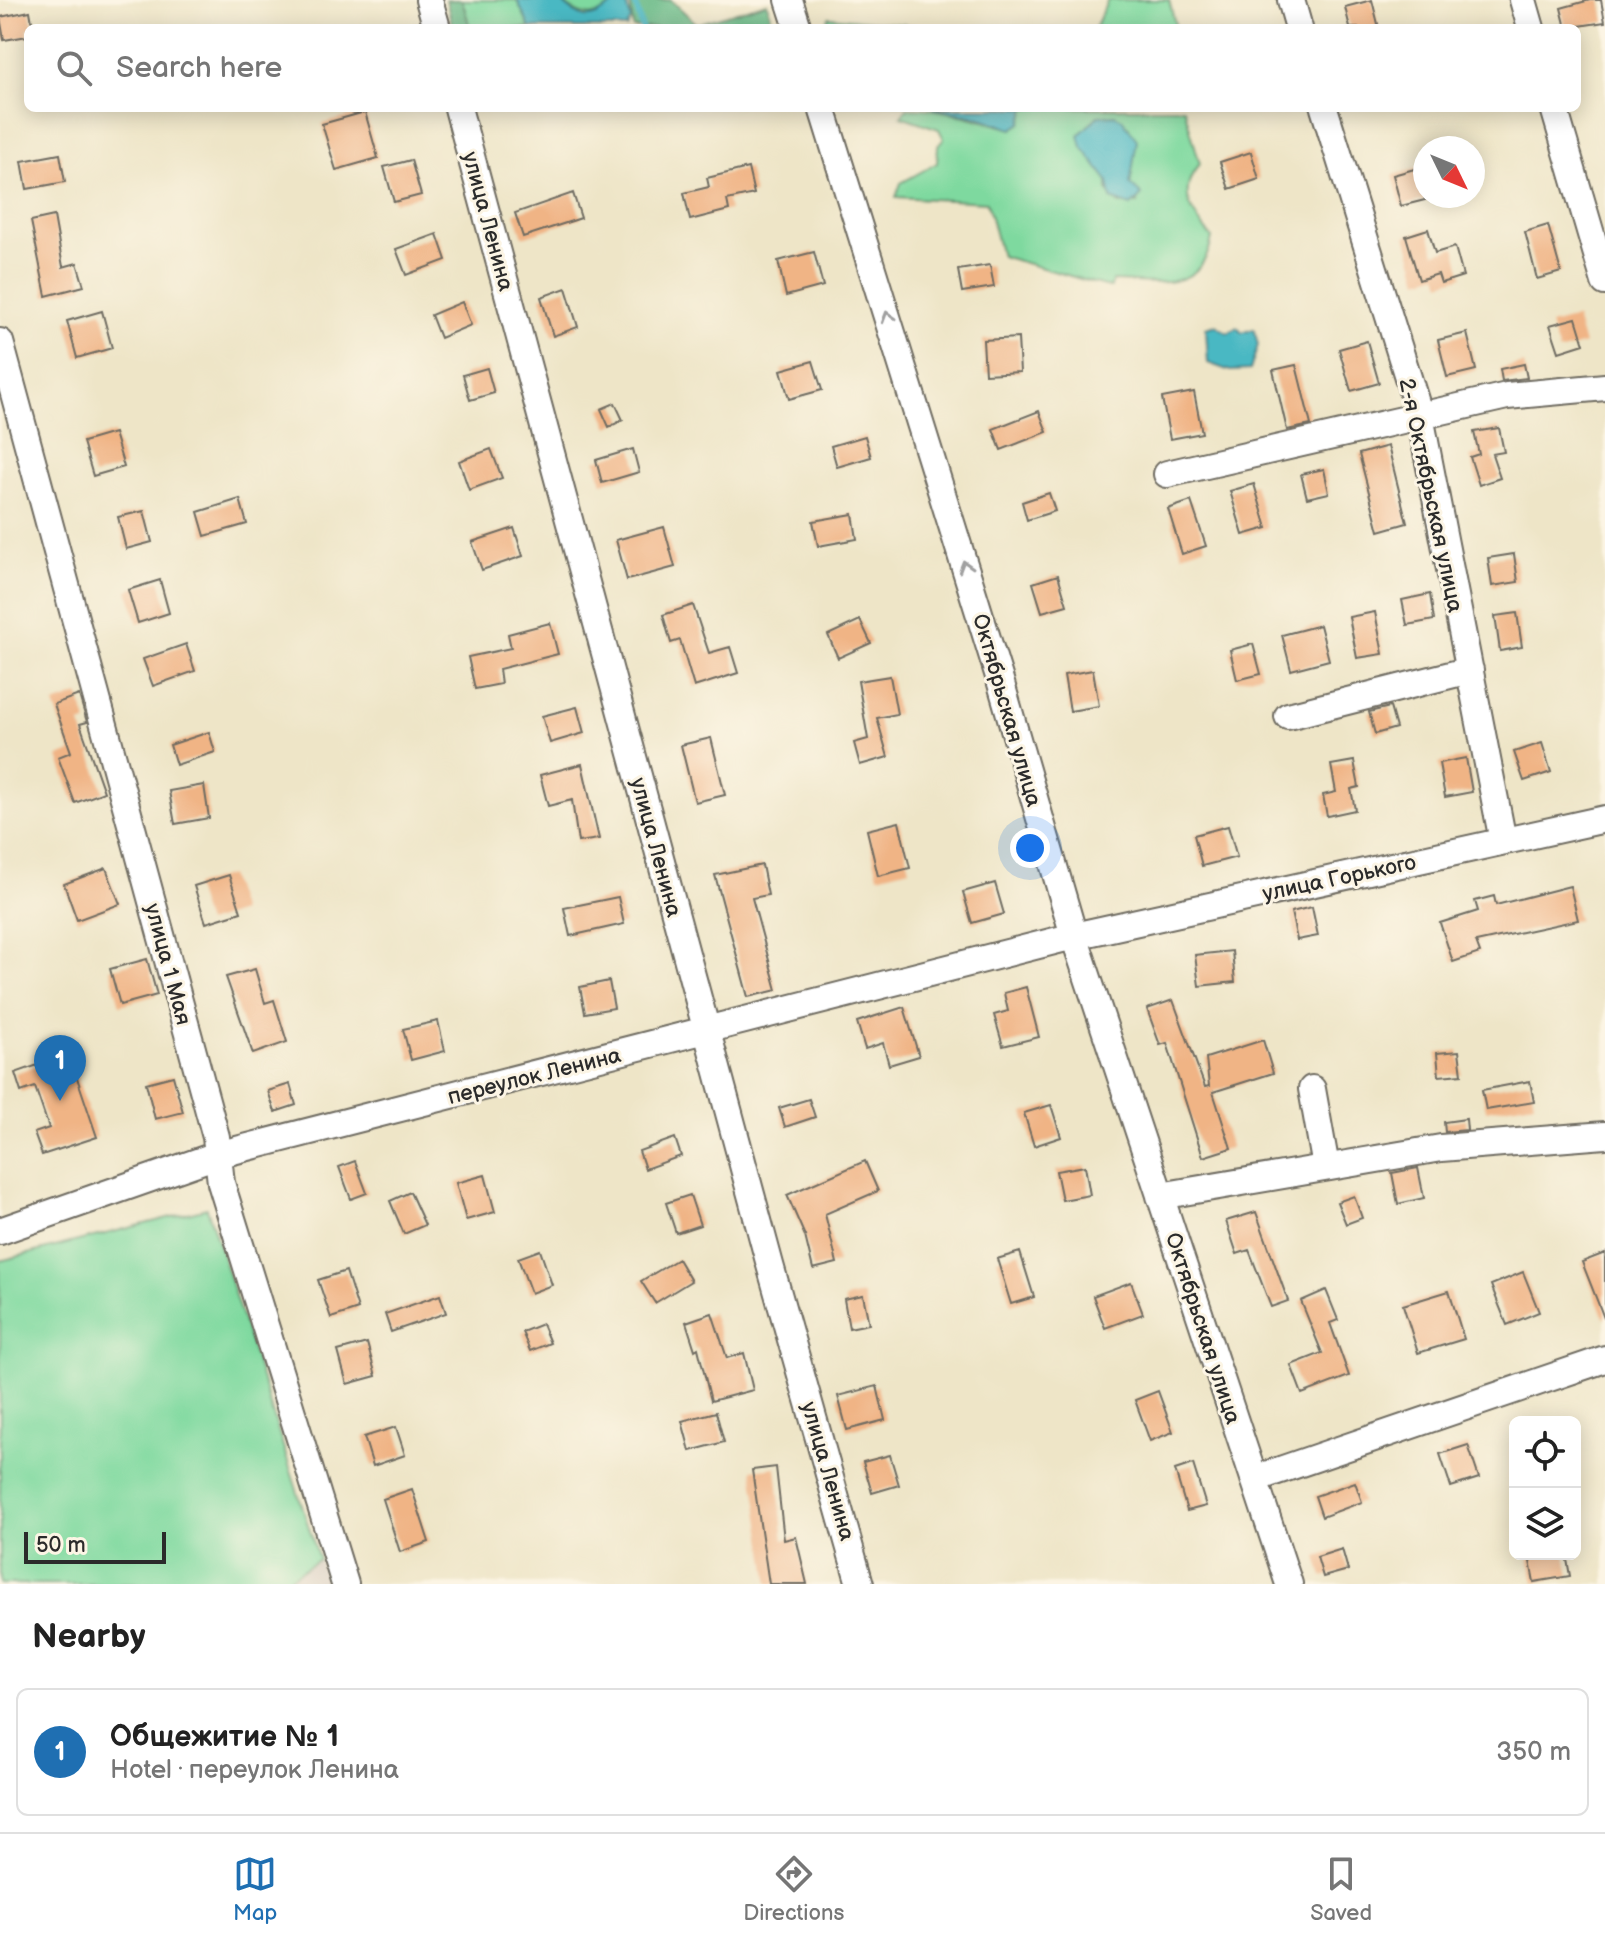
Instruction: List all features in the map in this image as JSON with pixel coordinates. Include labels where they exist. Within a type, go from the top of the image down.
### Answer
[{"type":"street","points":[[429,0],[436,24]]},
{"type":"street","points":[[789,0],[797,24]]},
{"type":"street","points":[[1291,0],[1298,24]]},
{"type":"street","points":[[1523,0],[1530,24]]},
{"type":"street","name":"улица Ленина","points":[[459,112],[860,1584]]},
{"type":"street","name":"Октябрьская улица","points":[[823,112],[995,665],[1074,936],[1289,1584]]},
{"type":"street","name":"2-я Октябрьская улица","points":[[1325,112],[1420,416],[1503,841]]},
{"type":"street","points":[[1555,112],[1605,282]]},
{"type":"street","name":"улица 1 Мая","points":[[0,342],[216,1137],[221,1183],[345,1584]]},
{"type":"street","points":[[1167,474],[1507,396],[1605,387]]},
{"type":"street","points":[[1288,716],[1470,670]]},
{"type":"street","name":"улица Горького","points":[[1074,936],[1605,819]]},
{"type":"street","name":"переулок Ленина","points":[[0,1231],[217,1155],[1074,936]]},
{"type":"street","points":[[1312,1089],[1326,1167]]},
{"type":"street","points":[[1160,1196],[1441,1148],[1605,1135]]},
{"type":"street","points":[[1254,1479],[1605,1359]]},
{"type":"shaded area","points":[[319,1559],[327,1584],[279,1584]]},
{"type":"green space","points":[[446,0],[462,0],[469,24],[452,24]]},
{"type":"green space","points":[[462,0],[517,0],[528,24],[469,24]]},
{"type":"green space","points":[[560,0],[620,0],[605,12],[590,15],[575,11]]},
{"type":"green space","points":[[630,0],[671,0],[697,24],[633,24]]},
{"type":"green space","points":[[1108,0],[1169,0],[1175,24],[1097,24]]},
{"type":"green space","points":[[767,3],[773,24],[697,24]]},
{"type":"green space","points":[[829,17],[898,24],[825,24]]},
{"type":"green space","points":[[904,112],[944,112],[1012,129],[1021,123],[1025,112],[1185,112],[1200,164],[1189,184],[1189,202],[1212,238],[1207,256],[1198,268],[1174,281],[1112,281],[1111,288],[1001,256],[987,202],[896,197],[901,183],[937,163],[938,146],[944,139],[939,129],[901,116]],"holes":[[[1098,116],[1129,127],[1134,158],[1130,184],[1138,203],[1119,204],[1108,191],[1108,181],[1079,135]]]},
{"type":"green space","points":[[207,1208],[319,1559],[279,1584],[0,1584],[0,1261]]},
{"type":"water","points":[[517,0],[560,0],[571,10],[588,17],[625,0],[631,19],[629,24],[528,24]]},
{"type":"water","points":[[952,112],[1025,112],[1021,123],[1012,129]]},
{"type":"water","points":[[1115,115],[1122,119],[1137,140],[1130,184],[1142,195],[1131,206],[1111,199],[1108,181],[1082,147],[1079,135],[1098,116]]},
{"type":"water","points":[[1216,325],[1228,333],[1237,327],[1242,333],[1254,329],[1258,345],[1250,370],[1230,371],[1208,363],[1206,328]]},
{"type":"building","points":[[1372,0],[1378,24],[1349,24],[1345,7]]},
{"type":"building","points":[[1601,0],[1605,22],[1581,26],[1565,24],[1561,8]]},
{"type":"building","points":[[30,11],[32,24],[24,24],[24,37],[4,40],[0,17]]},
{"type":"building","points":[[365,112],[378,158],[336,170],[322,124]]},
{"type":"building","points":[[1251,152],[1259,179],[1229,189],[1220,162]]},
{"type":"building","points":[[60,154],[65,182],[27,189],[22,161]]},
{"type":"building","points":[[411,160],[421,195],[394,202],[384,167]]},
{"type":"building","points":[[748,168],[754,194],[727,200],[729,210],[690,220],[684,193],[709,187],[707,178]]},
{"type":"building","points":[[1413,169],[1413,203],[1401,206],[1393,175]]},
{"type":"building","points":[[573,193],[581,218],[523,237],[515,213]]},
{"type":"building","points":[[54,216],[63,267],[77,263],[84,286],[46,296],[31,221]]},
{"type":"building","points":[[1548,225],[1561,272],[1537,279],[1525,232]]},
{"type":"building","points":[[1428,229],[1435,253],[1455,247],[1463,276],[1441,283],[1438,274],[1419,280],[1406,236]]},
{"type":"building","points":[[437,234],[446,260],[406,275],[396,249]]},
{"type":"building","points":[[814,252],[823,286],[786,296],[778,261]]},
{"type":"building","points":[[990,265],[994,287],[962,292],[958,270]]},
{"type":"building","points":[[566,288],[578,327],[553,336],[541,297]]},
{"type":"building","points":[[462,302],[471,325],[440,338],[431,315]]},
{"type":"building","points":[[102,311],[112,348],[77,358],[67,321]]},
{"type":"building","points":[[1576,318],[1584,344],[1559,352],[1550,325]]},
{"type":"building","points":[[1467,333],[1476,370],[1447,377],[1438,340]]},
{"type":"building","points":[[1018,338],[1020,372],[985,374],[983,340]]},
{"type":"building","points":[[1367,341],[1379,383],[1351,391],[1339,349]]},
{"type":"building","points":[[813,361],[822,390],[789,399],[781,370]]},
{"type":"building","points":[[1524,364],[1527,378],[1502,381],[1500,369]]},
{"type":"building","points":[[1296,365],[1311,425],[1287,430],[1273,370]]},
{"type":"building","points":[[487,368],[494,393],[470,400],[463,375]]},
{"type":"building","points":[[1194,392],[1202,433],[1170,439],[1162,398]]},
{"type":"building","points":[[615,403],[623,420],[609,427],[601,409]]},
{"type":"building","points":[[1039,411],[1047,432],[1001,450],[993,429]]},
{"type":"building","points":[[1499,428],[1504,452],[1492,454],[1500,478],[1479,485],[1470,457],[1479,454],[1474,432]]},
{"type":"building","points":[[114,433],[124,467],[93,476],[83,442]]},
{"type":"building","points":[[865,436],[871,457],[837,467],[831,446]]},
{"type":"building","points":[[1388,446],[1407,523],[1379,531],[1359,454]]},
{"type":"building","points":[[491,449],[502,478],[469,490],[459,461]]},
{"type":"building","points":[[633,449],[639,472],[602,483],[596,460]]},
{"type":"building","points":[[1324,469],[1329,493],[1307,498],[1301,474]]},
{"type":"building","points":[[1254,484],[1267,528],[1243,535],[1230,491]]},
{"type":"building","points":[[1049,493],[1055,511],[1027,520],[1022,502]]},
{"type":"building","points":[[240,499],[247,524],[205,536],[198,512]]},
{"type":"building","points":[[1191,501],[1206,546],[1182,554],[1168,509]]},
{"type":"building","points":[[144,511],[152,542],[126,549],[118,517]]},
{"type":"building","points":[[853,514],[857,539],[818,546],[813,521]]},
{"type":"building","points":[[664,527],[675,567],[627,580],[616,540]]},
{"type":"building","points":[[514,528],[523,556],[482,570],[472,542]]},
{"type":"building","points":[[1514,554],[1518,582],[1492,586],[1488,558]]},
{"type":"building","points":[[1058,575],[1067,605],[1042,612],[1033,583]]},
{"type":"building","points":[[160,580],[169,613],[138,623],[128,590]]},
{"type":"building","points":[[1430,594],[1434,620],[1407,625],[1402,600]]},
{"type":"building","points":[[693,605],[709,653],[730,647],[738,673],[694,687],[680,640],[671,643],[663,615]]},
{"type":"building","points":[[1375,612],[1383,654],[1357,658],[1349,617]]},
{"type":"building","points":[[1517,613],[1522,647],[1500,651],[1495,616]]},
{"type":"building","points":[[860,620],[871,643],[838,658],[828,635]]},
{"type":"building","points":[[550,623],[558,654],[499,669],[501,684],[475,689],[468,657],[511,648],[508,634]]},
{"type":"building","points":[[1320,625],[1329,660],[1291,670],[1282,635]]},
{"type":"building","points":[[186,644],[195,671],[153,686],[143,659]]},
{"type":"building","points":[[1253,644],[1261,674],[1237,680],[1230,650]]},
{"type":"building","points":[[1093,670],[1099,706],[1070,711],[1064,675]]},
{"type":"building","points":[[890,676],[897,714],[877,718],[888,757],[860,765],[854,743],[868,739],[858,681]]},
{"type":"building","points":[[79,695],[87,722],[80,724],[104,792],[75,803],[58,757],[71,752],[54,704]]},
{"type":"building","points":[[577,707],[584,733],[550,743],[542,716]]},
{"type":"building","points":[[1390,707],[1396,728],[1375,734],[1369,712]]},
{"type":"building","points":[[209,732],[215,752],[176,765],[170,745]]},
{"type":"building","points":[[711,738],[725,795],[695,802],[681,745]]},
{"type":"building","points":[[1542,743],[1551,772],[1524,781],[1514,752]]},
{"type":"building","points":[[1466,758],[1472,792],[1445,797],[1439,763]]},
{"type":"building","points":[[1354,761],[1359,787],[1351,789],[1355,810],[1327,816],[1323,795],[1336,792],[1331,765]]},
{"type":"building","points":[[582,764],[599,839],[578,842],[572,800],[548,806],[540,775]]},
{"type":"building","points":[[204,785],[209,818],[175,824],[169,791]]},
{"type":"building","points":[[899,822],[910,868],[878,876],[867,830]]},
{"type":"building","points":[[1228,826],[1237,857],[1202,866],[1194,835]]},
{"type":"building","points":[[762,865],[768,895],[752,898],[777,990],[748,997],[715,875]]},
{"type":"building","points":[[106,868],[120,904],[77,920],[64,884]]},
{"type":"building","points":[[229,875],[241,912],[206,923],[194,886]]},
{"type":"building","points":[[995,883],[1004,914],[972,923],[963,892]]},
{"type":"building","points":[[1570,886],[1578,920],[1476,942],[1480,953],[1453,962],[1440,923],[1478,911],[1475,901],[1494,896],[1496,905]]},
{"type":"building","points":[[618,897],[624,924],[570,936],[564,908]]},
{"type":"building","points":[[1312,907],[1318,936],[1297,940],[1291,912]]},
{"type":"building","points":[[1232,951],[1235,982],[1199,986],[1195,955]]},
{"type":"building","points":[[147,959],[157,995],[120,1005],[110,969]]},
{"type":"building","points":[[255,969],[265,1003],[274,1000],[287,1042],[253,1054],[226,977]]},
{"type":"building","points":[[609,981],[614,1008],[585,1013],[580,987]]},
{"type":"building","points":[[1026,987],[1039,1037],[1003,1046],[994,1015],[1008,1011],[1004,993]]},
{"type":"building","points":[[1173,1000],[1205,1087],[1209,1086],[1206,1058],[1263,1040],[1273,1073],[1213,1092],[1231,1148],[1203,1157],[1167,1043],[1160,1045],[1147,1009]]},
{"type":"building","points":[[904,1007],[919,1056],[889,1065],[883,1043],[865,1049],[857,1022]]},
{"type":"building","points":[[438,1021],[445,1051],[411,1060],[403,1029]]},
{"type":"building","points":[[1459,1051],[1462,1074],[1439,1076],[1437,1053]]},
{"type":"building","points":[[69,1054],[97,1137],[42,1155],[34,1133],[49,1128],[35,1087],[21,1092],[15,1073]]},
{"type":"building","points":[[173,1076],[183,1112],[155,1119],[146,1083]]},
{"type":"building","points":[[1530,1081],[1534,1102],[1486,1110],[1482,1090]]},
{"type":"building","points":[[290,1084],[296,1105],[275,1112],[268,1091]]},
{"type":"building","points":[[809,1099],[815,1117],[785,1127],[779,1108]]},
{"type":"building","points":[[1051,1105],[1061,1137],[1034,1146],[1024,1113]]},
{"type":"building","points":[[1466,1119],[1467,1130],[1445,1132],[1444,1122]]},
{"type":"building","points":[[675,1138],[681,1156],[645,1169],[639,1151]]},
{"type":"building","points":[[355,1161],[367,1193],[351,1199],[339,1167]]},
{"type":"building","points":[[865,1161],[878,1191],[825,1214],[837,1263],[813,1269],[805,1236],[787,1195]]},
{"type":"building","points":[[1085,1166],[1090,1195],[1062,1200],[1056,1171]]},
{"type":"building","points":[[1418,1168],[1424,1198],[1398,1204],[1392,1173]]},
{"type":"building","points":[[485,1175],[495,1212],[466,1220],[456,1183]]},
{"type":"building","points":[[410,1192],[425,1225],[404,1234],[390,1201]]},
{"type":"building","points":[[690,1195],[700,1225],[676,1233],[666,1203]]},
{"type":"building","points":[[1354,1196],[1362,1218],[1346,1224],[1337,1202]]},
{"type":"building","points":[[1256,1212],[1288,1301],[1271,1307],[1249,1250],[1237,1254],[1226,1221]]},
{"type":"building","points":[[540,1250],[552,1285],[531,1293],[518,1258]]},
{"type":"building","points":[[1020,1252],[1034,1297],[1011,1304],[997,1259]]},
{"type":"building","points":[[1605,1253],[1605,1318],[1604,1318],[1582,1262]]},
{"type":"building","points":[[678,1259],[691,1281],[655,1303],[641,1281]]},
{"type":"building","points":[[346,1271],[358,1309],[331,1318],[318,1280]]},
{"type":"building","points":[[1523,1272],[1539,1312],[1507,1325],[1491,1285]]},
{"type":"building","points":[[1131,1282],[1143,1314],[1105,1328],[1093,1296]]},
{"type":"building","points":[[1326,1290],[1338,1320],[1330,1323],[1349,1376],[1302,1394],[1291,1365],[1322,1353],[1301,1301]]},
{"type":"building","points":[[1449,1291],[1464,1339],[1418,1353],[1403,1305]]},
{"type":"building","points":[[440,1295],[446,1313],[391,1332],[385,1314]]},
{"type":"building","points":[[863,1295],[869,1324],[849,1328],[844,1299]]},
{"type":"building","points":[[712,1313],[727,1358],[744,1353],[753,1390],[711,1401],[698,1348],[695,1350],[686,1322]]},
{"type":"building","points":[[542,1324],[550,1343],[530,1351],[522,1332]]},
{"type":"building","points":[[367,1343],[376,1376],[347,1384],[338,1351]]},
{"type":"building","points":[[877,1386],[885,1420],[847,1430],[838,1396]]},
{"type":"building","points":[[1158,1391],[1173,1432],[1150,1441],[1135,1400]]},
{"type":"building","points":[[716,1412],[724,1442],[690,1451],[682,1421]]},
{"type":"building","points":[[396,1427],[405,1455],[373,1466],[364,1437]]},
{"type":"building","points":[[1468,1445],[1479,1478],[1451,1487],[1440,1454]]},
{"type":"building","points":[[890,1455],[899,1485],[872,1493],[863,1462]]},
{"type":"building","points":[[1193,1464],[1206,1506],[1187,1511],[1175,1470]]},
{"type":"building","points":[[776,1467],[784,1540],[796,1537],[807,1584],[769,1584],[752,1470]]},
{"type":"building","points":[[1355,1482],[1362,1502],[1322,1517],[1315,1496]]},
{"type":"building","points":[[412,1489],[429,1542],[400,1552],[383,1499]]},
{"type":"building","points":[[1342,1549],[1348,1570],[1323,1577],[1317,1557]]},
{"type":"building","points":[[1530,1560],[1567,1560],[1570,1576],[1534,1582]]},
{"type":"waterway","points":[[628,2],[635,2],[641,24]]},
{"type":"place","name":"Общежитие № 1","points":[[60,1101]]}]
